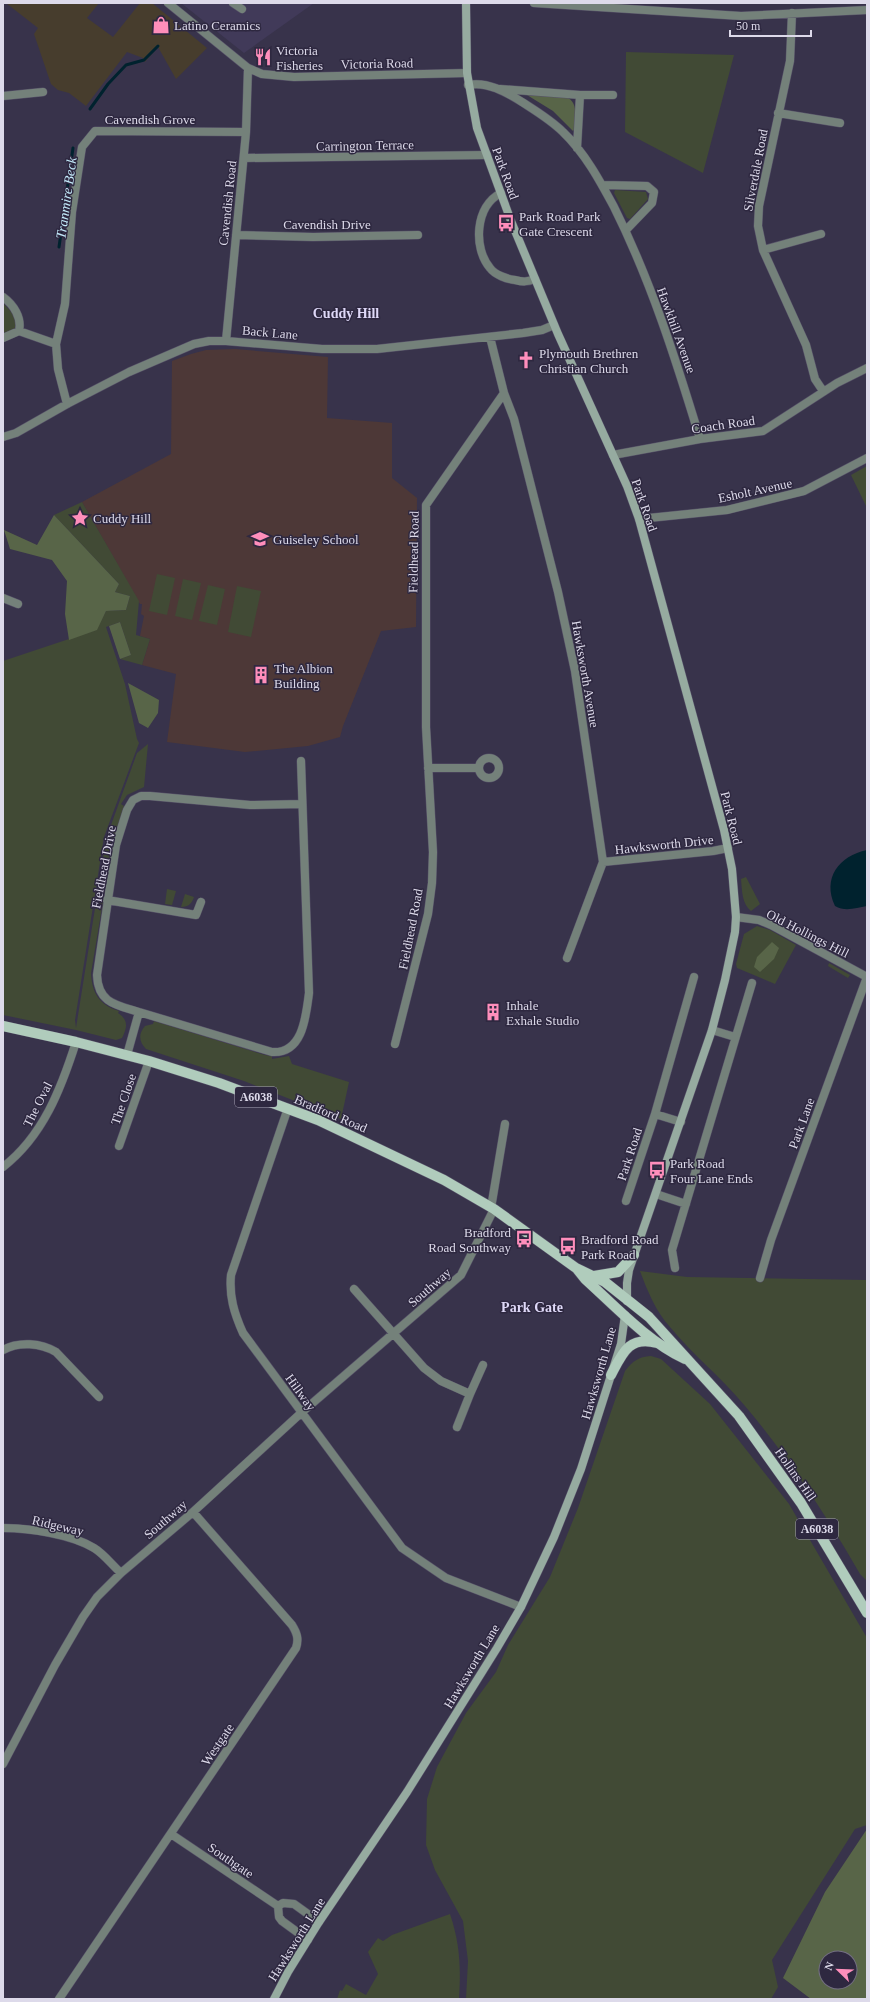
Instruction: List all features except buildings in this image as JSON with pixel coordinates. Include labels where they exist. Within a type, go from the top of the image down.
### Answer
[{"type":"main road","name":"Park Road","points":[[466,3],[468,85],[477,128],[501,193],[554,325],[613,455],[639,519],[728,848],[734,889],[736,917],[735,932],[725,980],[712,1030],[627,1277],[627,1301]]},
{"type":"main road","name":"Bradford Road","points":[[3,1026],[76,1042],[149,1061],[219,1083],[288,1108],[349,1134],[438,1177],[493,1208],[576,1268],[594,1276],[627,1301]]},
{"type":"main road","points":[[594,1276],[618,1272],[634,1255]]},
{"type":"main road","name":"Bradford Road","points":[[576,1268],[585,1279],[625,1315]]},
{"type":"main road","points":[[625,1315],[627,1301]]},
{"type":"main road","name":"Hollins Hill","points":[[627,1301],[649,1317],[739,1416],[802,1503],[867,1613]]},
{"type":"main road","name":"Hollins Hill","points":[[625,1315],[671,1353],[688,1361]]},
{"type":"main road","name":"Hawksworth Lane","points":[[274,1999],[308,1940],[407,1792],[497,1648],[520,1607],[554,1537],[581,1469],[622,1338],[625,1315]]},
{"type":"main road","points":[[611,1375],[626,1349],[631,1344],[647,1340],[661,1345]]},
{"type":"street","name":"Victoria Road","points":[[168,3],[248,68],[266,75],[294,77],[467,73]]},
{"type":"street","points":[[233,3],[242,9]]},
{"type":"street","points":[[534,3],[730,16],[792,13],[841,7],[867,10]]},
{"type":"street","name":"Silverdale Road","points":[[792,13],[790,61],[759,206],[758,226],[763,250],[806,345],[815,379],[823,392]]},
{"type":"street","name":"Cavendish Road","points":[[226,341],[244,158],[248,68]]},
{"type":"street","name":"Hawkhill Avenue","points":[[468,85],[479,84],[496,88],[580,95],[613,95]]},
{"type":"street","name":"Hawkhill Avenue","points":[[496,88],[516,98],[564,132],[603,185],[626,230],[674,355],[700,439]]},
{"type":"street","points":[[3,96],[43,92]]},
{"type":"street","points":[[577,148],[580,95]]},
{"type":"street","points":[[778,113],[840,123]]},
{"type":"street","name":"Cavendish Grove","points":[[67,404],[58,369],[56,344],[65,304],[72,212],[82,146],[95,131],[246,132]]},
{"type":"street","name":"Carrington Terrace","points":[[244,158],[487,155]]},
{"type":"street","points":[[603,185],[647,186],[654,192],[652,203],[626,230]]},
{"type":"street","points":[[501,193],[488,204],[480,222],[479,240],[482,254],[491,269],[507,279],[527,282],[536,279]]},
{"type":"street","points":[[763,250],[820,234]]},
{"type":"street","name":"Cavendish Drive","points":[[236,235],[313,238],[418,235]]},
{"type":"street","points":[[3,297],[19,315],[21,323],[19,331]]},
{"type":"street","name":"Back Lane","points":[[3,437],[16,433],[67,404],[183,348],[209,341],[226,341],[322,349],[377,349],[542,330],[554,325]]},
{"type":"street","points":[[3,338],[19,331],[56,344]]},
{"type":"street","points":[[490,337],[504,393]]},
{"type":"street","name":"Coach Road","points":[[613,455],[700,439],[763,430],[823,392],[867,368]]},
{"type":"street","name":"Fieldhead Road","points":[[395,1044],[428,914],[433,852],[426,727],[426,505],[504,393]]},
{"type":"street","name":"Hawksworth Avenue","points":[[504,393],[514,419],[524,454],[560,599],[575,670],[604,862]]},
{"type":"street","name":"Esholt Avenue","points":[[639,519],[727,510],[804,491],[867,458]]},
{"type":"street","points":[[3,598],[18,604]]},
{"type":"street","name":"Fieldhead Drive","points":[[301,761],[309,993],[307,1014],[296,1042],[284,1051],[272,1052],[115,1005],[104,998],[98,987],[97,975],[107,900],[116,845],[133,800],[141,796],[150,796],[250,805],[302,804]]},
{"type":"street","points":[[428,768],[479,768]]},
{"type":"street","name":"Hawksworth Drive","points":[[604,862],[713,852],[728,848]]},
{"type":"street","points":[[566,958],[604,862]]},
{"type":"street","points":[[107,900],[196,915],[201,902]]},
{"type":"street","name":"Old Hollings Hill","points":[[736,917],[759,920],[771,925],[867,977]]},
{"type":"street","name":"Park Road","points":[[626,1201],[655,1114],[694,977]]},
{"type":"street","name":"Park Lane","points":[[760,1278],[771,1240],[867,977]]},
{"type":"street","points":[[675,1268],[672,1250],[752,983]]},
{"type":"street","points":[[127,1055],[139,1012]]},
{"type":"street","points":[[712,1030],[735,1037]]},
{"type":"street","name":"The Oval","points":[[3,1167],[29,1143],[41,1126],[55,1097],[76,1042]]},
{"type":"street","name":"The Close","points":[[119,1146],[149,1061]]},
{"type":"street","name":"Hillway","points":[[288,1108],[236,1256],[231,1275],[230,1291],[234,1314],[242,1333],[402,1548],[446,1578],[520,1607]]},
{"type":"street","name":"Park Road","points":[[655,1114],[681,1122]]},
{"type":"street","name":"Southway","points":[[3,1764],[83,1617],[97,1597],[121,1573],[192,1512],[301,1413],[461,1275],[493,1208],[505,1124]]},
{"type":"street","points":[[656,1194],[686,1204]]},
{"type":"street","points":[[354,1288],[393,1334],[434,1377],[470,1394]]},
{"type":"street","points":[[3,1350],[28,1344],[48,1347],[56,1352],[99,1397]]},
{"type":"street","points":[[456,1426],[483,1366]]},
{"type":"street","name":"Westgate","points":[[59,1999],[296,1648],[298,1642],[298,1635],[292,1625],[192,1512]]},
{"type":"street","name":"Ridgeway","points":[[3,1528],[53,1534],[84,1543],[95,1549],[121,1573]]},
{"type":"street","name":"Southgate","points":[[171,1834],[278,1906]]},
{"type":"street","points":[[308,1940],[278,1917],[278,1906],[283,1903],[294,1904],[320,1922]]},
{"type":"shaded area","points":[[6,3],[99,3],[87,18],[113,37],[140,3],[152,3],[207,48],[176,79],[158,47],[145,62],[143,58],[127,52],[86,106],[69,93],[58,90],[51,84],[34,34],[38,28]]},
{"type":"shaded area","points":[[181,3],[314,3],[244,53]]},
{"type":"shaded area","name":"Guiseley School","points":[[235,349],[328,357],[327,418],[392,423],[392,478],[417,498],[416,627],[381,631],[340,737],[308,746],[245,752],[167,742],[176,674],[142,665],[150,639],[140,636],[144,616],[141,614],[142,604],[140,604],[82,502],[171,454],[172,361],[206,350]]},
{"type":"green space","points":[[626,52],[734,55],[703,173],[625,132]]},
{"type":"green space","points":[[527,95],[566,97],[570,99],[575,106],[574,130],[573,131],[553,111]]},
{"type":"green space","points":[[615,190],[646,192],[648,199],[630,219],[627,218],[614,193]]},
{"type":"green space","points":[[3,303],[14,315],[17,324],[13,330],[5,333],[3,332]]},
{"type":"green space","points":[[867,466],[867,508],[851,475]]},
{"type":"green space","points":[[82,502],[139,601],[136,635],[150,639],[142,665],[120,659],[131,655],[120,622],[106,627],[125,684],[139,743],[104,837],[75,1020],[76,1028],[106,839],[137,753],[148,744],[144,787],[127,795],[121,804],[124,806],[113,842],[91,973],[93,987],[98,997],[106,1005],[119,1011],[118,1013],[124,1018],[126,1024],[125,1031],[122,1038],[116,1040],[3,1015],[3,661],[96,630],[106,611],[126,610],[130,596],[115,592],[119,584],[54,515]]},
{"type":"green space","points":[[54,515],[119,584],[115,592],[130,596],[126,610],[106,611],[97,630],[69,640],[65,614],[67,581],[52,560],[10,549],[4,530],[37,545]]},
{"type":"green space","points":[[157,574],[175,578],[167,615],[149,611]]},
{"type":"green space","points":[[183,579],[201,583],[192,620],[175,616]]},
{"type":"green space","points":[[208,585],[225,589],[217,625],[199,621]]},
{"type":"green space","points":[[237,586],[261,591],[251,637],[228,632]]},
{"type":"green space","points":[[120,622],[131,655],[120,659],[109,626]]},
{"type":"green space","points":[[128,683],[159,700],[158,713],[148,728],[139,723]]},
{"type":"green space","points":[[746,877],[760,904],[751,911],[744,901],[742,893],[741,879]]},
{"type":"green space","points":[[167,889],[176,891],[172,905],[165,904]]},
{"type":"green space","points":[[185,894],[194,897],[190,904],[181,907]]},
{"type":"green space","points":[[757,926],[770,930],[796,945],[775,984],[737,968],[736,964],[744,934]]},
{"type":"green space","points":[[772,942],[779,948],[774,959],[760,972],[754,967],[757,957]]},
{"type":"green space","points":[[829,963],[850,975],[848,978],[828,966]]},
{"type":"green space","points":[[154,1021],[272,1056],[272,1059],[289,1056],[292,1064],[349,1082],[341,1119],[244,1081],[146,1049],[142,1044],[140,1035],[145,1026],[153,1024]]},
{"type":"green space","points":[[640,1271],[687,1277],[867,1280],[867,1581],[860,1574],[834,1530],[777,1446],[736,1396],[688,1347],[660,1315]]},
{"type":"green space","points":[[651,1356],[661,1359],[710,1404],[789,1504],[867,1638],[867,1825],[855,1829],[772,1960],[778,1987],[771,1999],[466,1999],[468,1961],[463,1921],[435,1870],[426,1845],[427,1799],[437,1767],[466,1713],[496,1672],[508,1645],[550,1577],[578,1508],[625,1371],[636,1360]]},
{"type":"green space","points":[[867,1829],[867,1999],[811,1999],[783,1978],[825,1892]]},
{"type":"green space","points":[[450,1914],[458,1946],[460,1976],[459,1999],[337,1999],[340,1990],[342,1991],[346,1984],[366,1995],[378,1974],[368,1952],[378,1938],[383,1941],[392,1935]]},
{"type":"water","points":[[867,850],[867,906],[843,909],[835,906],[831,896],[831,886],[832,878],[836,870],[848,857]]},
{"type":"waterway","name":"Tranmire Beck","points":[[90,109],[108,84],[126,65],[144,60],[158,46]]},
{"type":"waterway","name":"Tranmire Beck","points":[[59,247],[73,148]]},
{"type":"place","name":"Latino Ceramics","points":[[161,25]]},
{"type":"place","name":"Victoria Fisheries","points":[[263,57]]},
{"type":"place","name":"Park Road Park Gate Crescent","points":[[506,223]]},
{"type":"place","name":"Plymouth Brethren Christian Church","points":[[526,360]]},
{"type":"place","name":"Cuddy Hill","points":[[80,518]]},
{"type":"place","name":"Guiseley School","points":[[260,539]]},
{"type":"place","name":"The Albion Building","points":[[261,675]]},
{"type":"place","name":"Inhale Exhale Studio","points":[[493,1012]]},
{"type":"place","name":"Park Road Four Lane Ends","points":[[657,1170]]},
{"type":"place","name":"Bradford Road Southway","points":[[524,1239]]},
{"type":"place","name":"Bradford Road Park Road","points":[[568,1246]]},
{"type":"district","name":"Cuddy Hill","points":[[346,313]]},
{"type":"district","name":"Park Gate","points":[[532,1307]]}]
